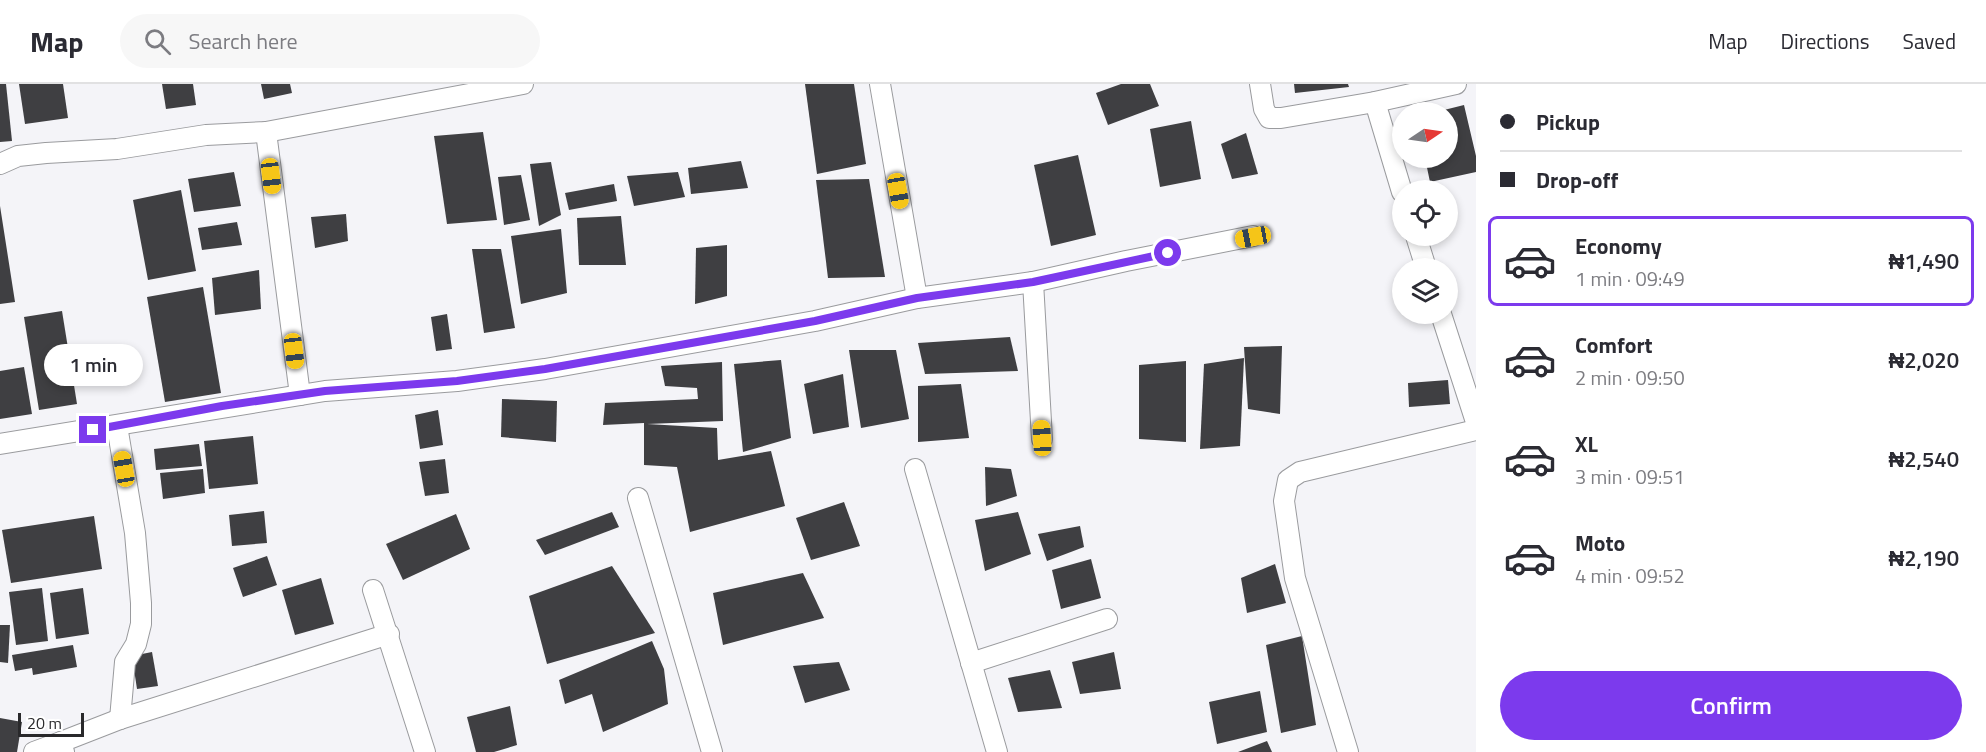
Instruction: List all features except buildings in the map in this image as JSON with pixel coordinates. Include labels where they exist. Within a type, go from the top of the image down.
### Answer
[{"type":"street","points":[[0,164],[18,156],[117,149],[206,135],[266,132],[523,84]]},
{"type":"street","points":[[880,84],[917,298]]},
{"type":"street","points":[[1260,84],[1264,109],[1269,118],[1376,102],[1456,84]]},
{"type":"street","points":[[1376,102],[1399,180]]},
{"type":"street","points":[[266,132],[300,395]]},
{"type":"street","points":[[0,444],[325,391],[457,381],[545,369],[815,321],[917,298],[1033,282],[1126,261],[1253,237]]},
{"type":"street","points":[[1033,282],[1042,438]]},
{"type":"street","points":[[1444,324],[1476,422]]},
{"type":"street","points":[[117,426],[135,533],[141,603],[141,624],[136,644],[125,662],[120,719]]},
{"type":"street","points":[[1348,752],[1295,578],[1284,501],[1288,480],[1300,472],[1476,430]]},
{"type":"street","points":[[915,469],[997,752]]},
{"type":"street","points":[[638,498],[712,752]]},
{"type":"street","points":[[373,590],[425,752]]},
{"type":"street","points":[[971,663],[1107,619]]},
{"type":"street","points":[[34,752],[63,747],[120,719],[389,634]]},
{"type":"route","points":[[93,430],[222,406],[325,391],[457,381],[545,369],[815,321],[917,298],[1033,282],[1168,253]]}]
